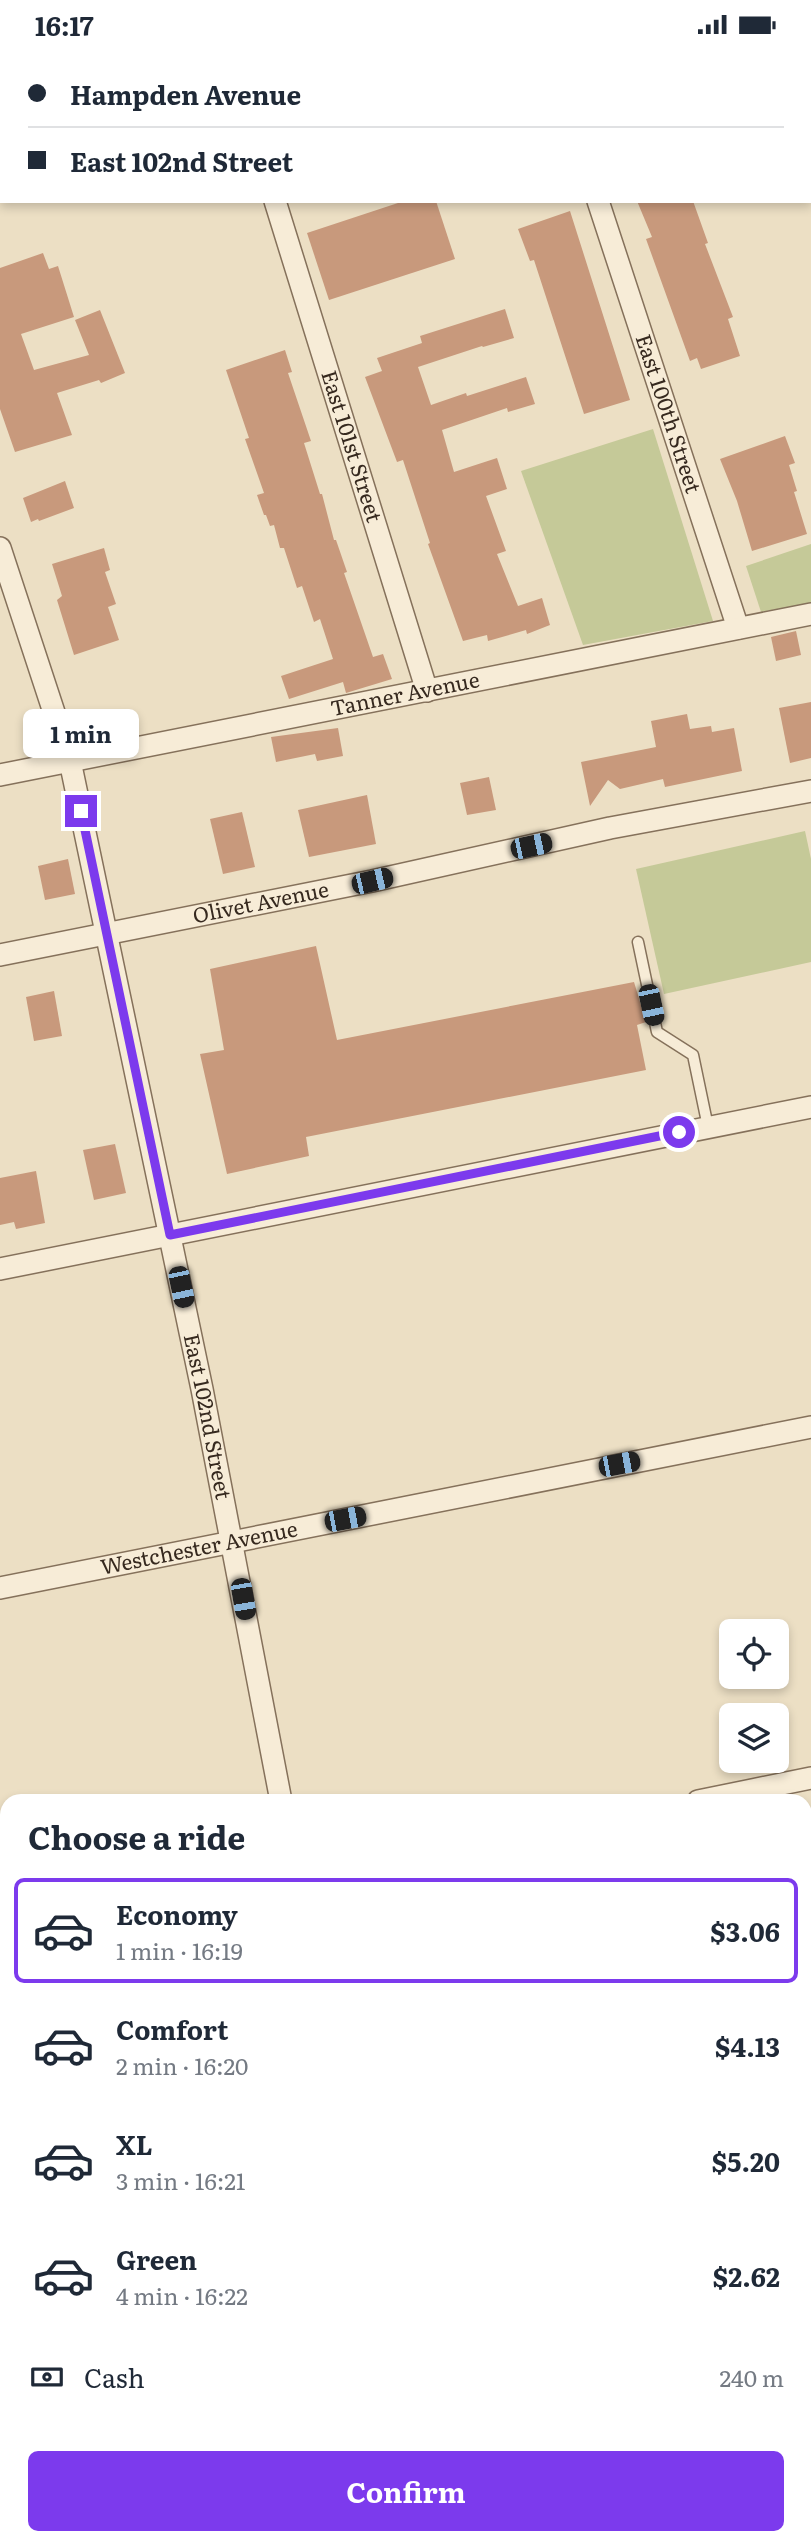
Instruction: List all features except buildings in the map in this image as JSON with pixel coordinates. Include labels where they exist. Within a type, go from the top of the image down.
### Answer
[{"type":"street","name":"East 101st Street","points":[[276,203],[427,691]]},
{"type":"street","name":"East 100th Street","points":[[599,203],[738,628]]},
{"type":"street","name":"East 102nd Street","points":[[0,548],[70,761],[233,1541],[280,1794]]},
{"type":"street","name":"Tanner Avenue","points":[[0,775],[811,614]]},
{"type":"street","name":"Olivet Avenue","points":[[0,955],[372,881],[610,828],[811,790]]},
{"type":"street","points":[[0,1269],[811,1107]]},
{"type":"street","name":"Westchester Avenue","points":[[0,1588],[811,1427]]},
{"type":"street","points":[[734,1794],[811,1779]]},
{"type":"lane","points":[[638,942],[657,1032],[693,1055],[708,1127]]},
{"type":"green space","points":[[653,429],[713,621],[583,645],[521,471]]},
{"type":"green space","points":[[811,544],[811,603],[761,612],[746,566]]},
{"type":"green space","points":[[805,831],[811,859],[811,962],[664,994],[636,869]]},
{"type":"route","points":[[81,811],[170,1235],[679,1132]]}]
